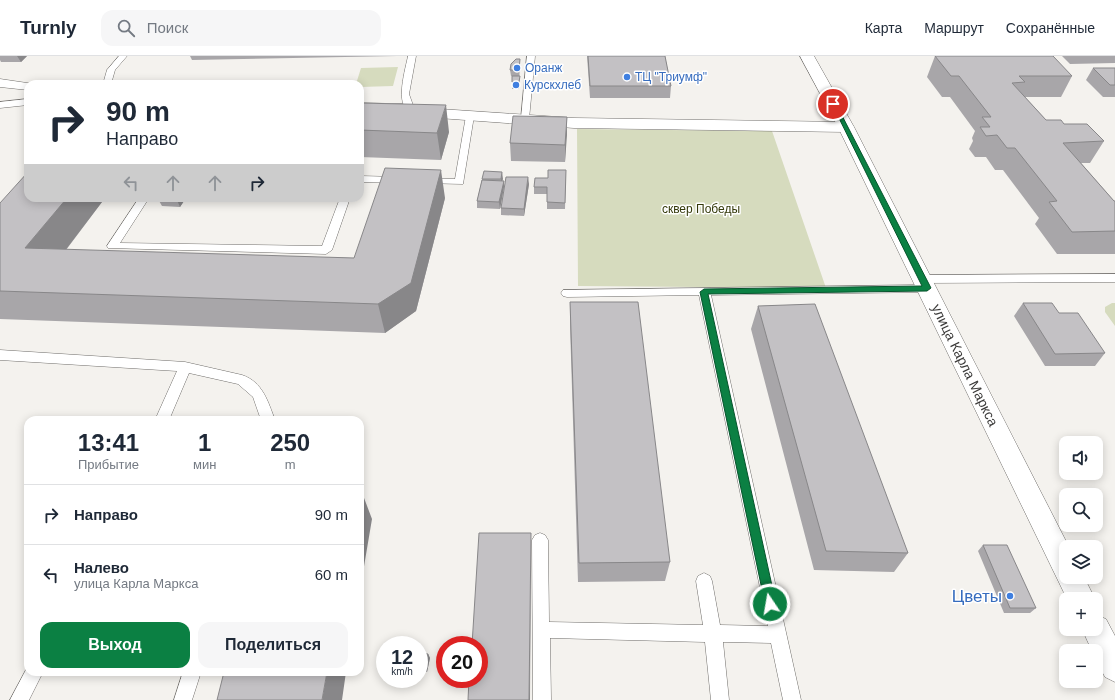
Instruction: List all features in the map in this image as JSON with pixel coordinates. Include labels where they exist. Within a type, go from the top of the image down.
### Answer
[{"type":"main road","name":"улица Карла Маркса","points":[[806,56],[846,127],[1059,554]]},
{"type":"main road","points":[[0,83],[24,86]]},
{"type":"main road","points":[[364,107],[410,108],[425,112],[574,123],[846,127]]},
{"type":"main road","points":[[1100,636],[1115,667]]},
{"type":"lane","points":[[108,80],[111,70],[123,56]]},
{"type":"lane","points":[[410,108],[405,94],[412,56]]},
{"type":"lane","points":[[525,119],[531,56]]},
{"type":"lane","points":[[0,105],[24,102]]},
{"type":"lane","points":[[364,179],[459,182],[470,116]]},
{"type":"lane","points":[[141,202],[112,246],[326,250],[344,202]]},
{"type":"lane","points":[[567,293],[704,292],[1115,278]]},
{"type":"lane","points":[[704,292],[792,700]]},
{"type":"lane","points":[[0,355],[185,367],[242,380],[258,394],[266,416]]},
{"type":"lane","points":[[164,416],[185,367]]},
{"type":"lane","points":[[540,540],[542,700]]},
{"type":"lane","points":[[704,581],[713,633],[720,700]]},
{"type":"lane","points":[[541,630],[777,635]]},
{"type":"lane","points":[[19,700],[32,676]]},
{"type":"lane","points":[[183,700],[191,676]]},
{"type":"green space","points":[[398,67],[393,86],[364,87],[364,80],[357,80],[361,68]]},
{"type":"green space","name":"сквер Победы","points":[[577,129],[772,131],[826,288],[578,286]]},
{"type":"green space","points":[[1115,303],[1115,326],[1105,312],[1105,307]]},
{"type":"building","name":"ТЦ \"Триумф\"","points":[[588,56],[665,56],[671,86],[590,86]]},
{"type":"building","points":[[935,56],[1053,56],[1072,76],[1019,76],[1025,82],[1012,83],[1046,120],[1061,120],[1064,124],[1087,124],[1104,141],[1063,143],[1115,201],[1115,231],[1072,232],[1049,202],[1057,201],[1015,148],[1007,148],[997,135],[986,136],[980,127],[990,127],[982,117],[991,117],[959,76],[951,76]]},
{"type":"building","points":[[516,59],[520,59],[519,70],[510,70],[511,64]]},
{"type":"building","points":[[1093,68],[1115,68],[1115,85],[1110,85]]},
{"type":"building","points":[[512,76],[520,76],[519,82],[512,82]]},
{"type":"building","points":[[364,103],[446,105],[437,133],[364,130]]},
{"type":"building","points":[[513,116],[567,117],[565,145],[510,143]]},
{"type":"building","points":[[385,168],[441,170],[411,283],[378,304],[0,291],[0,203],[24,176],[24,202],[64,202],[25,248],[354,258]]},
{"type":"building","points":[[548,170],[566,170],[565,203],[547,202],[547,187],[534,187],[535,178],[548,178]]},
{"type":"building","points":[[484,171],[502,172],[501,179],[482,179]]},
{"type":"building","points":[[506,177],[528,177],[524,209],[501,208]]},
{"type":"building","points":[[482,180],[504,181],[499,202],[477,201]]},
{"type":"building","points":[[570,302],[638,302],[670,562],[579,563]]},
{"type":"building","points":[[1023,303],[1052,303],[1059,313],[1078,313],[1105,353],[1055,354]]},
{"type":"building","points":[[815,304],[908,553],[826,551],[758,306]]},
{"type":"building","points":[[479,533],[531,533],[529,700],[468,700],[469,688],[488,688],[488,636],[473,636]]},
{"type":"building","points":[[983,545],[1007,545],[1036,608],[1010,608]]},
{"type":"building","points":[[223,676],[326,676],[322,700],[217,700]]},
{"type":"place","name":"Оранж","points":[[517,68]]},
{"type":"place","name":"ТЦ \"Триумф\"","points":[[627,77]]},
{"type":"place","name":"Курскхлеб","points":[[516,85]]},
{"type":"place","name":"Цветы","points":[[1010,596]]},
{"type":"route","points":[[770,604],[704,292],[927,288],[833,104]]}]
